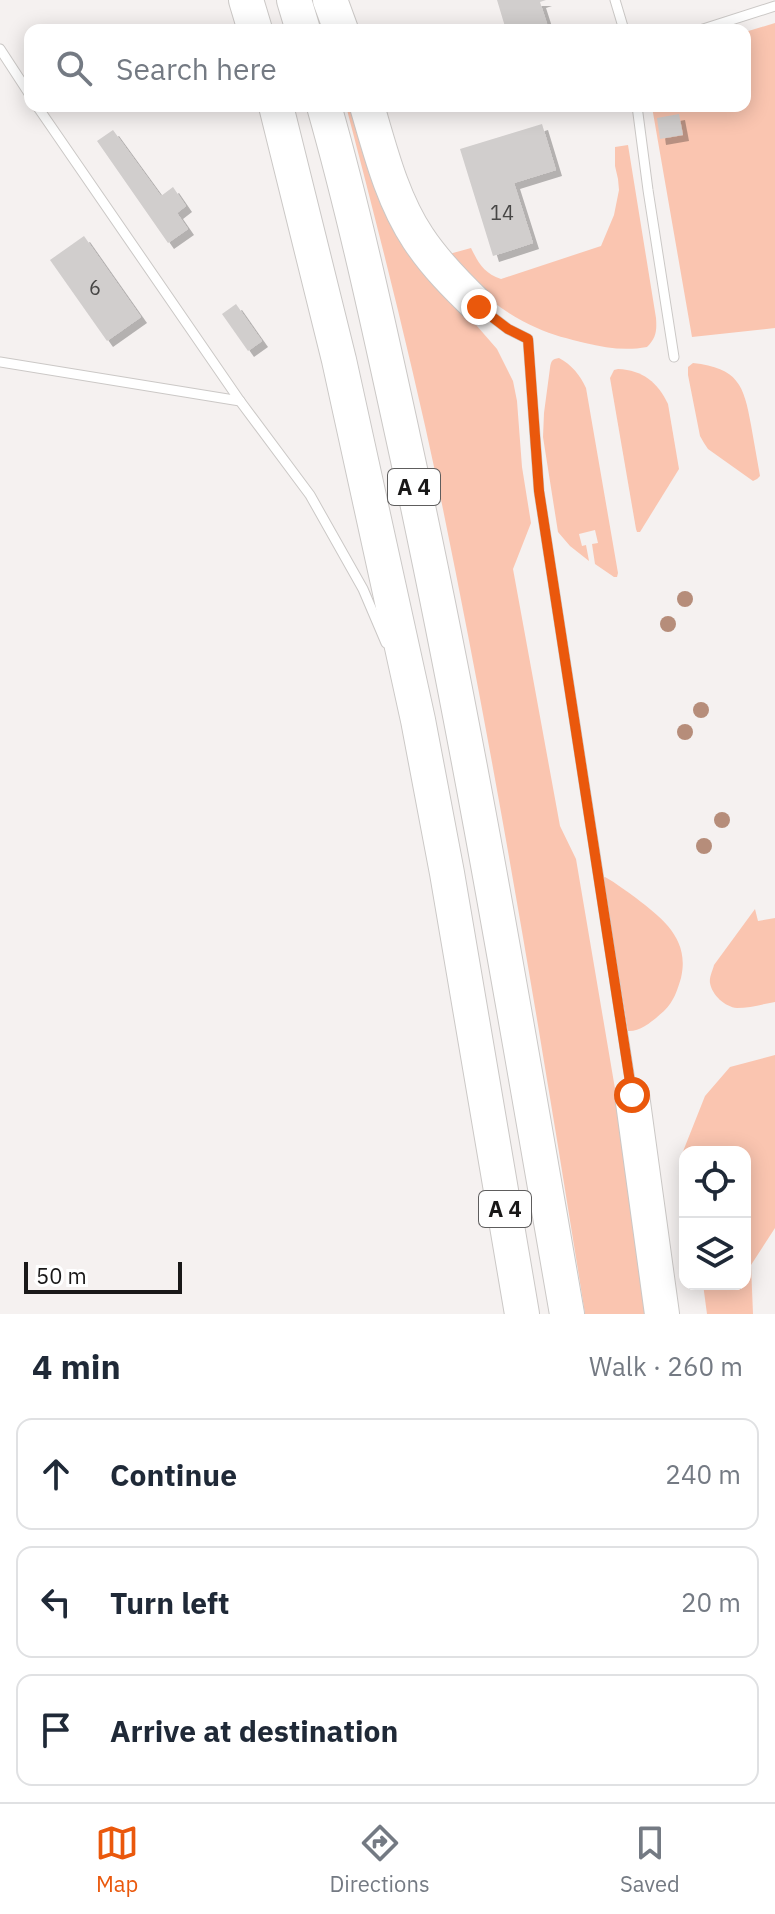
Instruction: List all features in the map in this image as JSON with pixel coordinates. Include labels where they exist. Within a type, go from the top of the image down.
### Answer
[{"type":"highway","points":[[246,0],[253,24]]},
{"type":"highway","points":[[294,0],[301,24]]},
{"type":"highway","points":[[330,0],[339,24]]},
{"type":"highway","name":"A 4","points":[[277,112],[339,360],[418,720],[522,1314]]},
{"type":"highway","name":"A 4","points":[[326,112],[378,322],[438,596],[567,1314]]},
{"type":"highway","points":[[369,112],[402,210],[417,238],[438,265],[479,307]]},
{"type":"highway","points":[[632,1095],[662,1314]]},
{"type":"lane","points":[[615,0],[622,24]]},
{"type":"lane","points":[[719,24],[775,6]]},
{"type":"lane","points":[[0,49],[24,86]]},
{"type":"lane","points":[[41,112],[240,401],[310,495],[363,589],[387,647]]},
{"type":"lane","points":[[638,112],[674,357]]},
{"type":"lane","points":[[479,307],[508,329],[528,339],[539,491],[632,1095]]},
{"type":"lane","points":[[0,362],[240,401]]},
{"type":"lane","points":[[393,661],[418,720]]},
{"type":"shaded area","points":[[775,23],[775,328],[692,337],[653,112],[751,112],[751,30]]},
{"type":"shaded area","points":[[348,112],[361,112],[416,256],[497,349],[513,381],[531,523],[513,569],[560,826],[576,859],[639,1230],[648,1314],[585,1314],[479,692],[438,485]]},
{"type":"shaded area","points":[[628,145],[656,318],[655,334],[647,347],[624,349],[601,346],[537,328],[498,306],[442,256],[471,248],[483,267],[501,279],[601,246],[614,215],[619,190],[615,147]]},
{"type":"shaded area","points":[[559,358],[575,371],[586,388],[617,577],[595,564],[592,544],[598,543],[595,530],[579,534],[582,546],[586,545],[589,561],[558,532],[543,437],[550,366],[553,360]]},
{"type":"shaded area","points":[[693,363],[720,369],[729,374],[741,389],[760,476],[757,479],[753,481],[708,449],[700,436],[688,375],[688,367]]},
{"type":"shaded area","points":[[618,369],[642,375],[664,397],[668,404],[679,469],[640,532],[636,529],[610,378]]},
{"type":"shaded area","points":[[605,877],[656,914],[672,931],[682,952],[681,978],[673,1000],[652,1021],[633,1031],[628,1031]]},
{"type":"shaded area","points":[[755,909],[758,921],[775,918],[775,1002],[732,1007],[713,992],[711,976],[714,965]]},
{"type":"shaded area","points":[[775,1055],[775,1228],[751,1265],[751,1146],[685,1146],[705,1096],[730,1067]]},
{"type":"shaded area","points":[[751,1265],[753,1314],[707,1314],[704,1290],[751,1290]]},
{"type":"building","points":[[497,0],[546,0],[540,2],[547,24],[504,24]]},
{"type":"building","points":[[679,114],[683,135],[660,139],[657,118]]},
{"type":"building","points":[[542,124],[556,170],[514,183],[533,243],[493,256],[460,149]]},
{"type":"building","points":[[113,130],[161,196],[173,187],[186,206],[177,213],[188,229],[168,243],[97,141]]},
{"type":"building","points":[[84,236],[141,317],[107,341],[50,260]]},
{"type":"building","points":[[236,304],[262,341],[248,351],[222,314]]},
{"type":"route","points":[[479,307],[508,329],[528,339],[539,491],[632,1095]]}]
